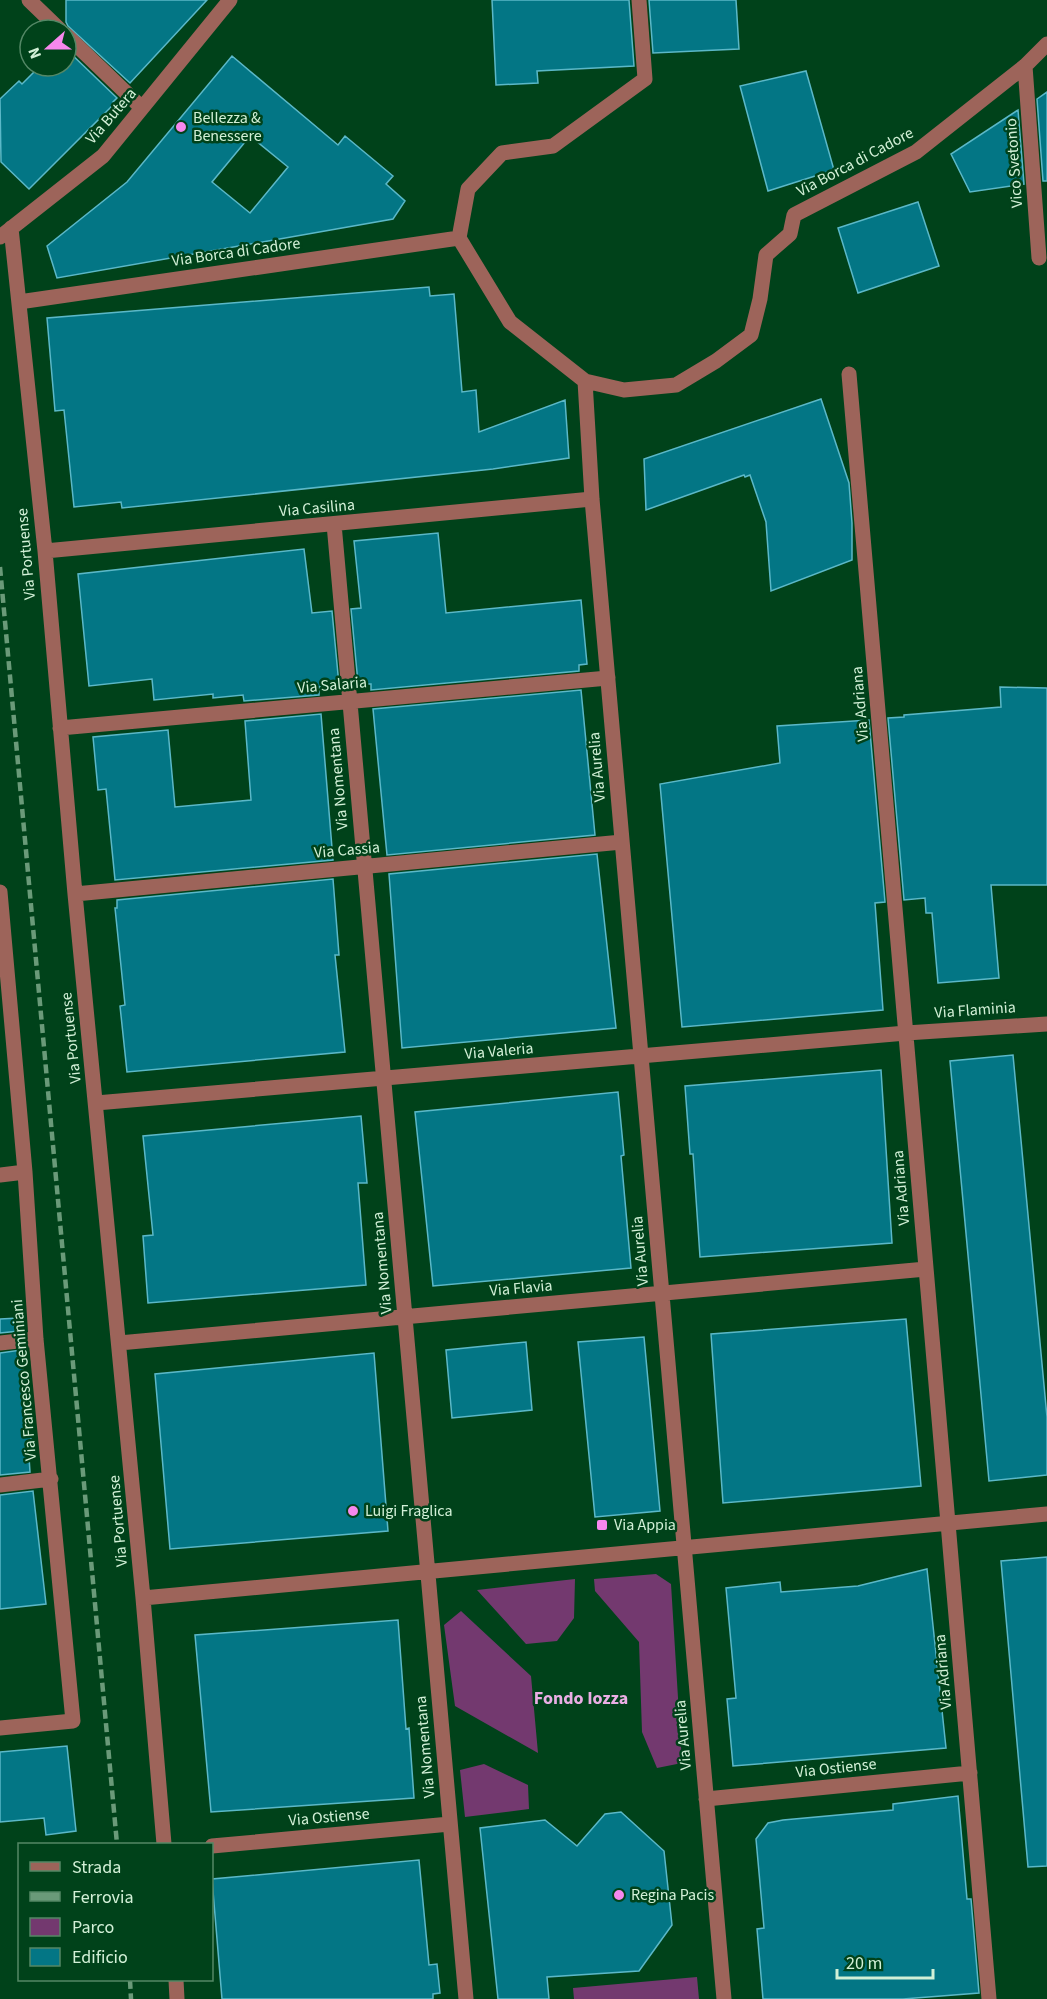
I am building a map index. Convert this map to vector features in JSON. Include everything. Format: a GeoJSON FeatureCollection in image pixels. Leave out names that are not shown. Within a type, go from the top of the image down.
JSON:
{"type":"FeatureCollection","features":[{"type":"Feature","properties":{"kind":"street"},"geometry":{"type":"LineString","coordinates":[[29,0],[48,18]]}},
{"type":"Feature","properties":{"kind":"street","name":"Via Butera"},"geometry":{"type":"LineString","coordinates":[[6,232],[102,156],[230,0]]}},
{"type":"Feature","properties":{"kind":"street"},"geometry":{"type":"LineString","coordinates":[[459,238],[468,189],[502,153],[553,146],[645,79],[639,0]]}},
{"type":"Feature","properties":{"kind":"street","name":"Via Borca di Cadore"},"geometry":{"type":"LineString","coordinates":[[19,302],[459,238],[510,322],[585,381],[624,390],[676,385],[716,361],[751,335],[760,299],[766,255],[790,234],[794,215],[916,152],[1025,66],[1047,44]]}},
{"type":"Feature","properties":{"kind":"street"},"geometry":{"type":"LineString","coordinates":[[78,47],[142,108]]}},
{"type":"Feature","properties":{"kind":"street","name":"Vico Svetonio"},"geometry":{"type":"LineString","coordinates":[[1025,66],[1039,258]]}},
{"type":"Feature","properties":{"kind":"street","name":"Via Portuense"},"geometry":{"type":"LineString","coordinates":[[6,232],[19,302],[45,551],[164,1843]]}},
{"type":"Feature","properties":{"kind":"street","name":"Via Adriana"},"geometry":{"type":"LineString","coordinates":[[849,374],[989,1999]]}},
{"type":"Feature","properties":{"kind":"street","name":"Via Aurelia"},"geometry":{"type":"LineString","coordinates":[[585,381],[592,500],[724,1999]]}},
{"type":"Feature","properties":{"kind":"street","name":"Via Casilina"},"geometry":{"type":"LineString","coordinates":[[45,551],[592,500]]}},
{"type":"Feature","properties":{"kind":"street","name":"Via Nomentana"},"geometry":{"type":"LineString","coordinates":[[334,524],[466,1999]]}},
{"type":"Feature","properties":{"kind":"street","name":"Via Salaria"},"geometry":{"type":"LineString","coordinates":[[60,728],[608,678]]}},
{"type":"Feature","properties":{"kind":"street","name":"Via Cassia"},"geometry":{"type":"LineString","coordinates":[[75,894],[622,842]]}},
{"type":"Feature","properties":{"kind":"street","name":"Via Francesco Geminiani"},"geometry":{"type":"LineString","coordinates":[[0,892],[25,1172],[36,1339],[73,1721],[0,1728]]}},
{"type":"Feature","properties":{"kind":"street","name":"Via Flaminia"},"geometry":{"type":"LineString","coordinates":[[906,1033],[1047,1024]]}},
{"type":"Feature","properties":{"kind":"street","name":"Via Valeria"},"geometry":{"type":"LineString","coordinates":[[96,1103],[906,1033]]}},
{"type":"Feature","properties":{"kind":"street"},"geometry":{"type":"LineString","coordinates":[[0,1175],[25,1172]]}},
{"type":"Feature","properties":{"kind":"street","name":"Via Flavia"},"geometry":{"type":"LineString","coordinates":[[119,1343],[926,1269]]}},
{"type":"Feature","properties":{"kind":"street"},"geometry":{"type":"LineString","coordinates":[[0,1343],[36,1339]]}},
{"type":"Feature","properties":{"kind":"street"},"geometry":{"type":"LineString","coordinates":[[0,1485],[51,1479]]}},
{"type":"Feature","properties":{"kind":"street"},"geometry":{"type":"LineString","coordinates":[[143,1598],[1047,1514]]}},
{"type":"Feature","properties":{"kind":"street","name":"Via Ostiense"},"geometry":{"type":"LineString","coordinates":[[706,1799],[970,1773]]}},
{"type":"Feature","properties":{"kind":"street","name":"Via Ostiense"},"geometry":{"type":"LineString","coordinates":[[213,1846],[450,1824]]}},
{"type":"Feature","properties":{"kind":"street"},"geometry":{"type":"LineString","coordinates":[[176,1981],[177,1999]]}},
{"type":"Feature","properties":{"kind":"green space"},"geometry":{"type":"Polygon","coordinates":[[[656,1574],[671,1584],[682,1763],[657,1768],[642,1732],[639,1642],[595,1591],[594,1579],[656,1574]]]}},
{"type":"Feature","properties":{"kind":"green space"},"geometry":{"type":"Polygon","coordinates":[[[575,1579],[574,1618],[557,1641],[526,1644],[477,1590],[575,1579]]]}},
{"type":"Feature","properties":{"kind":"green space"},"geometry":{"type":"Polygon","coordinates":[[[461,1611],[531,1676],[538,1753],[455,1706],[444,1625],[461,1611]]]}},
{"type":"Feature","properties":{"kind":"green space"},"geometry":{"type":"Polygon","coordinates":[[[484,1764],[528,1785],[529,1809],[465,1817],[460,1770],[484,1764]]]}},
{"type":"Feature","properties":{"kind":"green space"},"geometry":{"type":"Polygon","coordinates":[[[697,1977],[699,1999],[574,1999],[573,1988],[697,1977]]]}},
{"type":"Feature","properties":{"kind":"building"},"geometry":{"type":"Polygon","coordinates":[[[66,0],[207,0],[130,83],[78,35],[78,18],[66,18],[66,0]]]}},
{"type":"Feature","properties":{"kind":"building"},"geometry":{"type":"Polygon","coordinates":[[[492,0],[629,0],[634,66],[537,71],[538,83],[496,85],[492,0]]]}},
{"type":"Feature","properties":{"kind":"building"},"geometry":{"type":"Polygon","coordinates":[[[649,0],[736,0],[739,49],[653,53],[649,0]]]}},
{"type":"Feature","properties":{"kind":"building"},"geometry":{"type":"Polygon","coordinates":[[[232,56],[338,145],[345,136],[393,176],[386,184],[405,201],[393,219],[57,278],[47,246],[127,182],[232,56]],[[250,136],[212,182],[250,213],[288,167],[250,136]]]}},
{"type":"Feature","properties":{"kind":"building"},"geometry":{"type":"Polygon","coordinates":[[[78,61],[117,98],[114,104],[29,189],[1,162],[0,99],[19,81],[22,84],[28,78],[78,78],[78,61]]]}},
{"type":"Feature","properties":{"kind":"building"},"geometry":{"type":"Polygon","coordinates":[[[806,71],[834,170],[768,191],[740,86],[806,71]]]}},
{"type":"Feature","properties":{"kind":"building"},"geometry":{"type":"Polygon","coordinates":[[[1047,92],[1047,181],[1043,181],[1037,99],[1047,92]]]}},
{"type":"Feature","properties":{"kind":"building"},"geometry":{"type":"Polygon","coordinates":[[[1018,110],[1024,184],[970,192],[951,154],[1018,110]]]}},
{"type":"Feature","properties":{"kind":"building"},"geometry":{"type":"Polygon","coordinates":[[[918,202],[939,266],[858,293],[838,228],[918,202]]]}},
{"type":"Feature","properties":{"kind":"building"},"geometry":{"type":"Polygon","coordinates":[[[429,287],[430,296],[454,294],[462,392],[476,390],[479,432],[565,400],[569,458],[493,469],[122,508],[121,502],[74,507],[64,410],[55,411],[47,318],[429,287]]]}},
{"type":"Feature","properties":{"kind":"building"},"geometry":{"type":"Polygon","coordinates":[[[821,399],[849,483],[852,560],[771,591],[766,522],[750,475],[745,477],[744,475],[646,510],[644,459],[821,399]]]}},
{"type":"Feature","properties":{"kind":"building"},"geometry":{"type":"Polygon","coordinates":[[[438,533],[446,613],[581,600],[587,664],[579,665],[579,671],[371,690],[371,684],[358,683],[351,609],[361,608],[354,541],[438,533]]]}},
{"type":"Feature","properties":{"kind":"building"},"geometry":{"type":"Polygon","coordinates":[[[304,549],[312,613],[332,611],[339,685],[319,687],[319,695],[244,701],[243,695],[213,698],[213,694],[154,700],[152,679],[89,686],[78,574],[304,549]]]}},
{"type":"Feature","properties":{"kind":"building"},"geometry":{"type":"Polygon","coordinates":[[[1000,687],[1047,688],[1047,885],[991,885],[999,978],[938,983],[932,913],[926,913],[925,898],[904,900],[888,718],[1001,707],[1000,687]]]}},
{"type":"Feature","properties":{"kind":"building"},"geometry":{"type":"Polygon","coordinates":[[[581,690],[595,835],[387,855],[373,709],[581,690]]]}},
{"type":"Feature","properties":{"kind":"building"},"geometry":{"type":"Polygon","coordinates":[[[321,714],[333,860],[115,880],[106,789],[98,790],[93,737],[168,730],[175,807],[251,800],[245,721],[321,714]]]}},
{"type":"Feature","properties":{"kind":"building"},"geometry":{"type":"Polygon","coordinates":[[[869,720],[885,902],[875,903],[883,1010],[682,1027],[660,784],[780,763],[777,726],[869,720]]]}},
{"type":"Feature","properties":{"kind":"building"},"geometry":{"type":"Polygon","coordinates":[[[597,854],[616,1028],[402,1048],[389,874],[597,854]]]}},
{"type":"Feature","properties":{"kind":"building"},"geometry":{"type":"Polygon","coordinates":[[[333,879],[339,955],[335,955],[345,1052],[127,1072],[120,1006],[125,1005],[115,908],[117,908],[117,900],[333,879]]]}},
{"type":"Feature","properties":{"kind":"building"},"geometry":{"type":"Polygon","coordinates":[[[1013,1055],[1047,1417],[1047,1475],[989,1481],[950,1061],[1013,1055]]]}},
{"type":"Feature","properties":{"kind":"building"},"geometry":{"type":"Polygon","coordinates":[[[881,1070],[892,1243],[700,1257],[693,1154],[690,1154],[685,1086],[881,1070]]]}},
{"type":"Feature","properties":{"kind":"building"},"geometry":{"type":"Polygon","coordinates":[[[618,1092],[631,1268],[433,1286],[415,1112],[618,1092]]]}},
{"type":"Feature","properties":{"kind":"building"},"geometry":{"type":"Polygon","coordinates":[[[361,1116],[367,1183],[358,1183],[366,1285],[148,1303],[143,1236],[153,1235],[143,1136],[361,1116]]]}},
{"type":"Feature","properties":{"kind":"building"},"geometry":{"type":"Polygon","coordinates":[[[18,1318],[19,1331],[0,1333],[0,1319],[18,1318]]]}},
{"type":"Feature","properties":{"kind":"building"},"geometry":{"type":"Polygon","coordinates":[[[906,1319],[921,1486],[723,1503],[711,1334],[906,1319]]]}},
{"type":"Feature","properties":{"kind":"building"},"geometry":{"type":"Polygon","coordinates":[[[644,1337],[660,1511],[595,1517],[578,1342],[644,1337]]]}},
{"type":"Feature","properties":{"kind":"building"},"geometry":{"type":"Polygon","coordinates":[[[526,1342],[532,1410],[452,1418],[446,1350],[526,1342]]]}},
{"type":"Feature","properties":{"kind":"building"},"geometry":{"type":"Polygon","coordinates":[[[21,1350],[33,1457],[29,1457],[30,1472],[0,1475],[0,1353],[21,1350]]]}},
{"type":"Feature","properties":{"kind":"building"},"geometry":{"type":"Polygon","coordinates":[[[374,1353],[388,1531],[170,1549],[155,1374],[374,1353]]]}},
{"type":"Feature","properties":{"kind":"building"},"geometry":{"type":"Polygon","coordinates":[[[33,1491],[46,1604],[0,1609],[0,1495],[33,1491]]]}},
{"type":"Feature","properties":{"kind":"building"},"geometry":{"type":"Polygon","coordinates":[[[1047,1557],[1047,1866],[1028,1867],[1001,1561],[1047,1557]]]}},
{"type":"Feature","properties":{"kind":"building"},"geometry":{"type":"Polygon","coordinates":[[[927,1569],[946,1748],[733,1766],[727,1699],[736,1698],[726,1588],[780,1582],[781,1592],[858,1586],[927,1569]]]}},
{"type":"Feature","properties":{"kind":"building"},"geometry":{"type":"Polygon","coordinates":[[[398,1620],[414,1798],[211,1812],[195,1635],[398,1620]]]}},
{"type":"Feature","properties":{"kind":"building"},"geometry":{"type":"Polygon","coordinates":[[[67,1746],[76,1831],[46,1835],[44,1818],[0,1822],[0,1752],[67,1746]]]}},
{"type":"Feature","properties":{"kind":"building"},"geometry":{"type":"Polygon","coordinates":[[[958,1796],[967,1899],[971,1899],[979,1993],[903,1999],[763,1999],[757,1929],[764,1928],[756,1839],[768,1823],[893,1810],[893,1804],[958,1796]]]}},
{"type":"Feature","properties":{"kind":"building"},"geometry":{"type":"Polygon","coordinates":[[[621,1812],[664,1851],[672,1925],[639,1971],[547,1977],[549,1999],[498,1999],[480,1828],[545,1820],[577,1846],[605,1814],[621,1812]]]}},
{"type":"Feature","properties":{"kind":"building"},"geometry":{"type":"Polygon","coordinates":[[[419,1860],[429,1965],[437,1964],[440,1993],[433,1994],[433,1999],[222,1999],[213,1879],[419,1860]]]}},
{"type":"Feature","properties":{"kind":"railway"},"geometry":{"type":"LineString","coordinates":[[0,567],[117,1843]]}},
{"type":"Feature","properties":{"kind":"railway"},"geometry":{"type":"LineString","coordinates":[[130,1981],[131,1999]]}},
{"type":"Feature","properties":{"kind":"place","name":"Bellezza & Benessere"},"geometry":{"type":"Point","coordinates":[181,127]}},
{"type":"Feature","properties":{"kind":"place","name":"Luigi Fraglica"},"geometry":{"type":"Point","coordinates":[353,1511]}},
{"type":"Feature","properties":{"kind":"place","name":"Via Appia"},"geometry":{"type":"Point","coordinates":[602,1525]}},
{"type":"Feature","properties":{"kind":"place","name":"Regina Pacis"},"geometry":{"type":"Point","coordinates":[619,1895]}},
{"type":"Feature","properties":{"kind":"district","name":"Fondo Iozza"},"geometry":{"type":"Point","coordinates":[581,1698]}}]}
